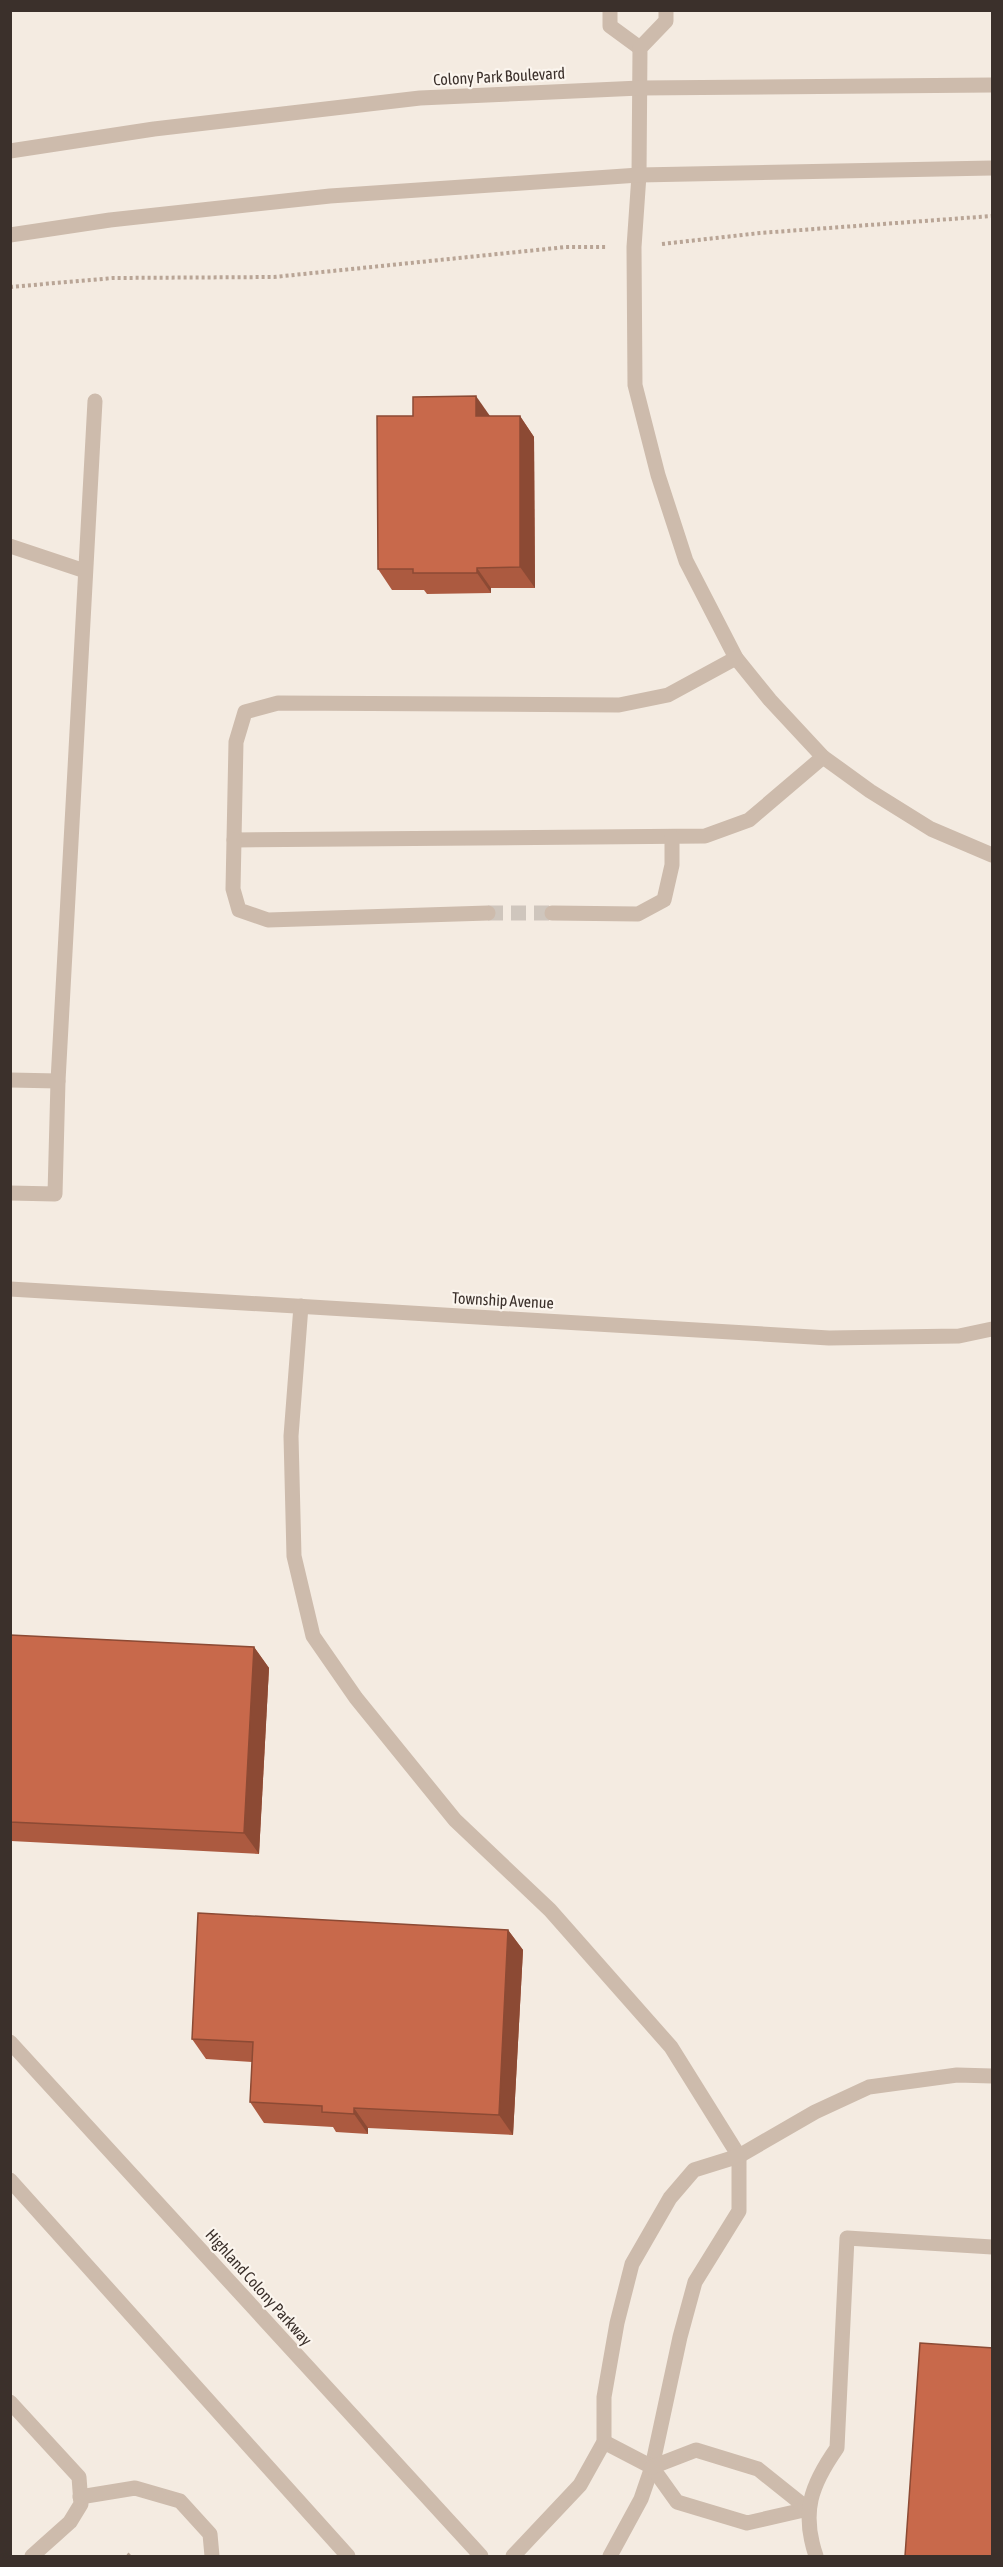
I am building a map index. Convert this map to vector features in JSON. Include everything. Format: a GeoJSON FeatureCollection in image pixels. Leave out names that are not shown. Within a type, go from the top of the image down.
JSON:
{"type":"FeatureCollection","features":[{"type":"Feature","properties":{"kind":"street"},"geometry":{"type":"LineString","coordinates":[[610,10],[610,26],[640,48]]}},
{"type":"Feature","properties":{"kind":"street"},"geometry":{"type":"LineString","coordinates":[[666,10],[666,21],[640,48],[639,175],[634,247],[635,385],[658,474],[686,561],[736,658],[770,700],[823,758],[870,792],[931,829],[993,855]]}},
{"type":"Feature","properties":{"kind":"street","name":"Colony Park Boulevard"},"geometry":{"type":"LineString","coordinates":[[10,151],[154,129],[420,98],[640,88],[993,85]]}},
{"type":"Feature","properties":{"kind":"street"},"geometry":{"type":"LineString","coordinates":[[10,235],[110,220],[330,196],[639,175],[993,168]]}},
{"type":"Feature","properties":{"kind":"street"},"geometry":{"type":"LineString","coordinates":[[10,1193],[56,1194],[58,1081],[95,400]]}},
{"type":"Feature","properties":{"kind":"street"},"geometry":{"type":"LineString","coordinates":[[10,546],[85,572]]}},
{"type":"Feature","properties":{"kind":"street"},"geometry":{"type":"LineString","coordinates":[[488,913],[268,920],[239,910],[233,889],[236,742],[245,712],[278,703],[619,705],[668,694],[736,658]]}},
{"type":"Feature","properties":{"kind":"street"},"geometry":{"type":"LineString","coordinates":[[234,840],[705,836],[748,820],[823,758]]}},
{"type":"Feature","properties":{"kind":"street"},"geometry":{"type":"LineString","coordinates":[[552,913],[638,914],[664,900],[672,865],[672,837]]}},
{"type":"Feature","properties":{"kind":"street"},"geometry":{"type":"LineString","coordinates":[[10,1080],[58,1081]]}},
{"type":"Feature","properties":{"kind":"street","name":"Township Avenue"},"geometry":{"type":"LineString","coordinates":[[10,1288],[829,1338],[959,1336],[993,1329]]}},
{"type":"Feature","properties":{"kind":"street"},"geometry":{"type":"LineString","coordinates":[[301,1306],[291,1436],[294,1556],[313,1636],[356,1698],[455,1820],[550,1910],[671,2047],[739,2156],[739,2211],[695,2282],[680,2337],[652,2467],[641,2499],[610,2556]]}},
{"type":"Feature","properties":{"kind":"street","name":"Highland Colony Parkway"},"geometry":{"type":"LineString","coordinates":[[10,2042],[481,2556]]}},
{"type":"Feature","properties":{"kind":"street"},"geometry":{"type":"LineString","coordinates":[[513,2556],[580,2485],[604,2442],[604,2397],[617,2323],[632,2264],[670,2198],[694,2170],[739,2156],[815,2112],[869,2088],[957,2075],[993,2076]]}},
{"type":"Feature","properties":{"kind":"street"},"geometry":{"type":"LineString","coordinates":[[10,2180],[348,2556]]}},
{"type":"Feature","properties":{"kind":"street"},"geometry":{"type":"LineString","coordinates":[[816,2556],[808,2509],[818,2475],[837,2448],[847,2238],[993,2247]]}},
{"type":"Feature","properties":{"kind":"street"},"geometry":{"type":"LineString","coordinates":[[10,2402],[79,2477],[81,2504],[70,2522],[32,2556]]}},
{"type":"Feature","properties":{"kind":"street"},"geometry":{"type":"LineString","coordinates":[[604,2442],[652,2467],[677,2502],[747,2523],[808,2509]]}},
{"type":"Feature","properties":{"kind":"street"},"geometry":{"type":"LineString","coordinates":[[652,2467],[696,2450],[758,2469],[808,2509]]}},
{"type":"Feature","properties":{"kind":"street"},"geometry":{"type":"LineString","coordinates":[[81,2498],[135,2488],[180,2501],[210,2534],[212,2556]]}},
{"type":"Feature","properties":{"kind":"path"},"geometry":{"type":"LineString","coordinates":[[10,287],[113,278],[274,277],[566,247],[634,247],[760,233],[993,216]]}},
{"type":"Feature","properties":{"kind":"building"},"geometry":{"type":"Polygon","coordinates":[[[476,396],[476,416],[520,416],[520,567],[477,568],[477,573],[413,573],[413,569],[378,569],[377,416],[413,416],[413,397],[476,396]]]}},
{"type":"Feature","properties":{"kind":"building"},"geometry":{"type":"Polygon","coordinates":[[[10,1635],[254,1647],[244,1833],[10,1822],[10,1635]]]}},
{"type":"Feature","properties":{"kind":"building"},"geometry":{"type":"Polygon","coordinates":[[[198,1913],[508,1930],[499,2115],[354,2108],[354,2114],[322,2112],[322,2106],[250,2102],[253,2042],[192,2039],[198,1913]]]}},
{"type":"Feature","properties":{"kind":"building"},"geometry":{"type":"Polygon","coordinates":[[[920,2343],[993,2348],[993,2556],[905,2556],[920,2343]]]}},
{"type":"Feature","properties":{"kind":"tunnel"},"geometry":{"type":"LineString","coordinates":[[488,913],[552,913]]}}]}
